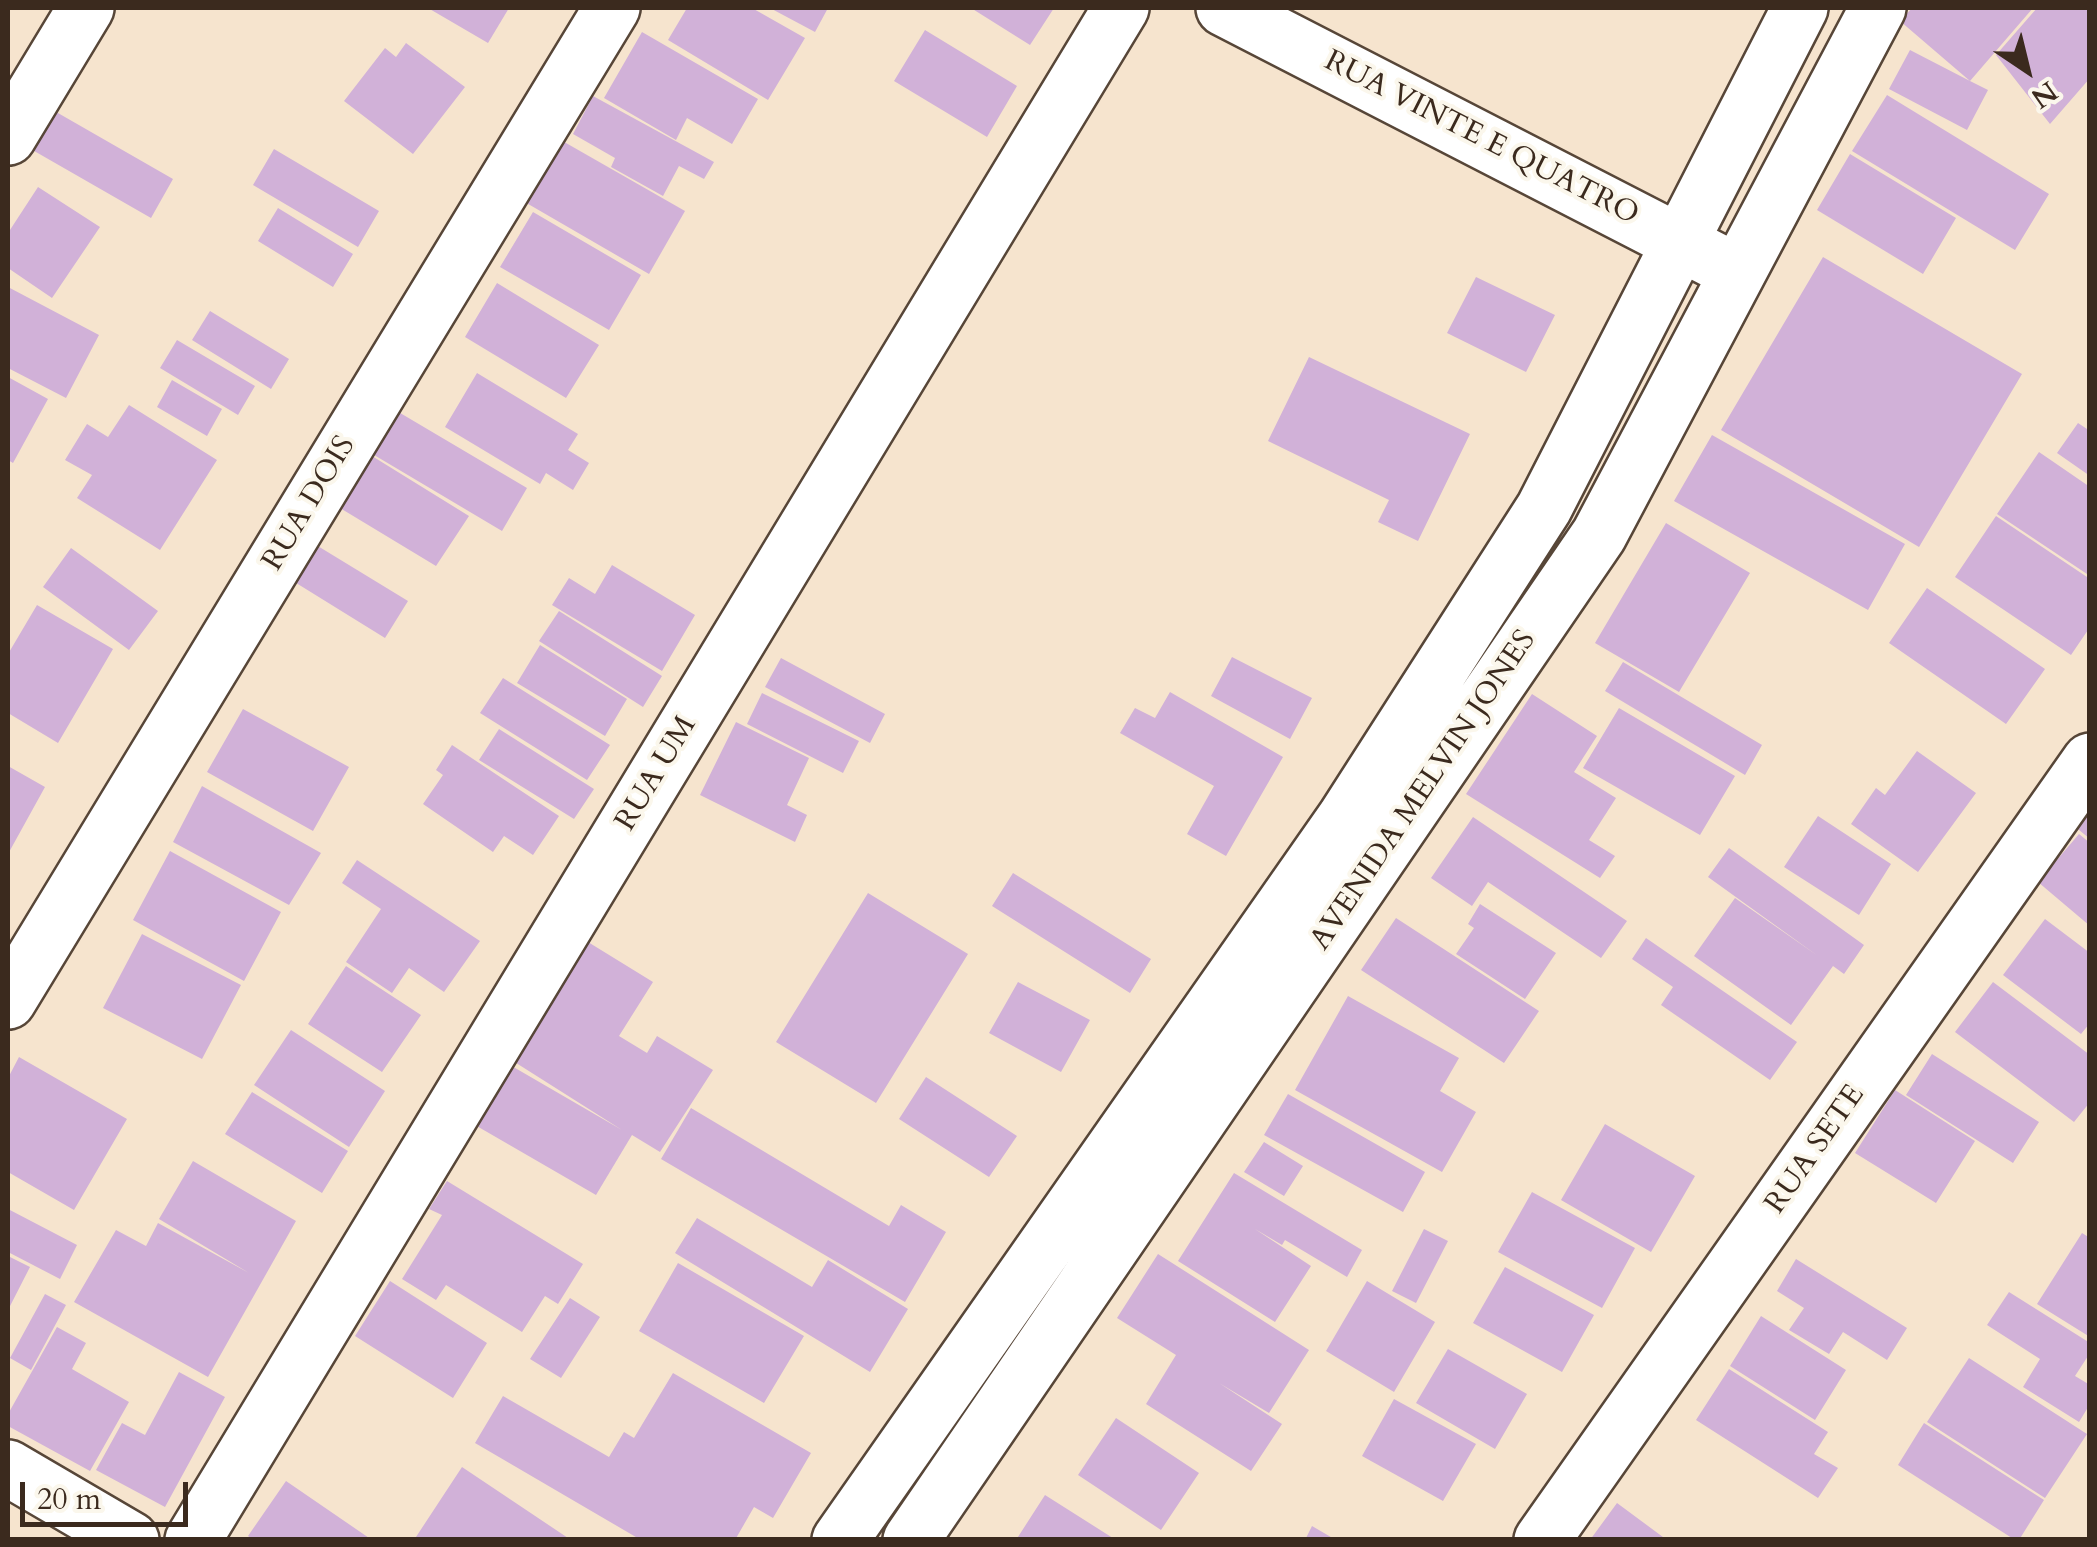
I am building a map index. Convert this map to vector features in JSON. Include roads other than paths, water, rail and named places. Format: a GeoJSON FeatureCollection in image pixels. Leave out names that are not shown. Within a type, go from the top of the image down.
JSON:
{"type":"FeatureCollection","features":[{"type":"Feature","properties":{"kind":"street"},"geometry":{"type":"LineString","coordinates":[[8,137],[86,8]]}},
{"type":"Feature","properties":{"kind":"street","name":"RUA DOIS"},"geometry":{"type":"LineString","coordinates":[[8,1002],[612,8]]}},
{"type":"Feature","properties":{"kind":"street","name":"RUA UM"},"geometry":{"type":"LineString","coordinates":[[193,1540],[1122,8]]}},
{"type":"Feature","properties":{"kind":"street","name":"RUA VINTE E QUATRO"},"geometry":{"type":"LineString","coordinates":[[1224,8],[1738,272]]}},
{"type":"Feature","properties":{"kind":"street","name":"AVENIDA MELVIN JONES"},"geometry":{"type":"LineString","coordinates":[[840,1540],[1345,818],[1544,508],[1800,8]]}},
{"type":"Feature","properties":{"kind":"street","name":"AVENIDA MELVIN JONES"},"geometry":{"type":"LineString","coordinates":[[911,1540],[1600,535],[1878,8]]}},
{"type":"Feature","properties":{"kind":"street","name":"RUA SETE"},"geometry":{"type":"LineString","coordinates":[[1542,1540],[2090,761]]}},
{"type":"Feature","properties":{"kind":"street"},"geometry":{"type":"LineString","coordinates":[[8,1468],[131,1540]]}}]}
